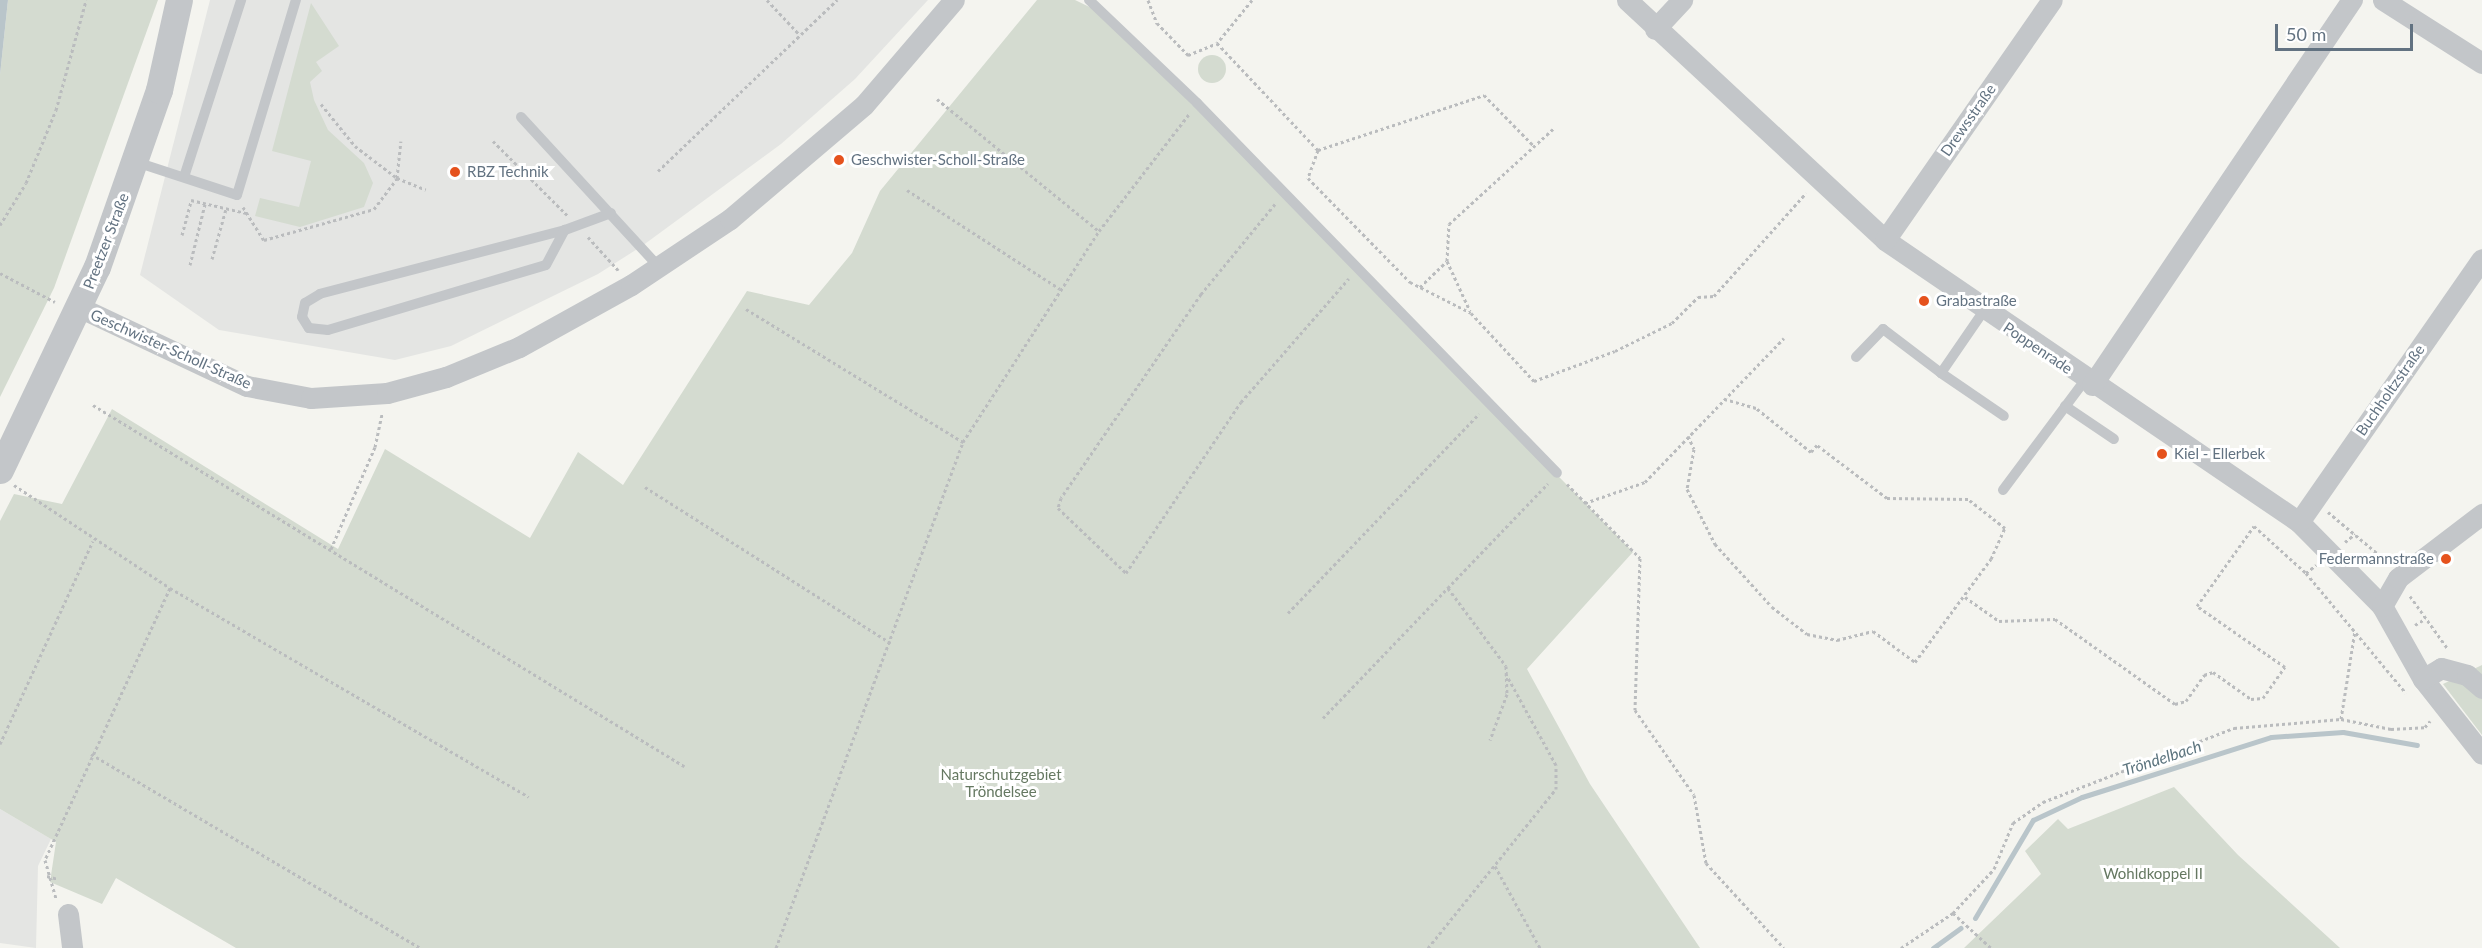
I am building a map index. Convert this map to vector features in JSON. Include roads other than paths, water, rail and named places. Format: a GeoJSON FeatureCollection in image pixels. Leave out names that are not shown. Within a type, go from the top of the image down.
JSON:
{"type":"FeatureCollection","features":[{"type":"Feature","properties":{"kind":"street","name":"Preetzer Straße"},"geometry":{"type":"LineString","coordinates":[[4,476],[79,311],[136,162],[179,0]]}},
{"type":"Feature","properties":{"kind":"street","name":"Geschwister-Scholl-Straße"},"geometry":{"type":"LineString","coordinates":[[79,311],[247,386],[311,398],[387,393],[446,377],[519,347],[631,285],[792,171],[864,105],[954,0]]}},
{"type":"Feature","properties":{"kind":"street","name":"Poppenrade"},"geometry":{"type":"LineString","coordinates":[[1627,0],[1654,29],[1885,240],[1983,312],[2299,522],[2382,606],[2423,679],[2482,754]]}},
{"type":"Feature","properties":{"kind":"street"},"geometry":{"type":"LineString","coordinates":[[1654,29],[1682,0]]}},
{"type":"Feature","properties":{"kind":"street","name":"Drewsstraße"},"geometry":{"type":"LineString","coordinates":[[1885,240],[2052,0]]}},
{"type":"Feature","properties":{"kind":"street"},"geometry":{"type":"LineString","coordinates":[[2089,382],[2352,0]]}},
{"type":"Feature","properties":{"kind":"street"},"geometry":{"type":"LineString","coordinates":[[2383,0],[2482,63]]}},
{"type":"Feature","properties":{"kind":"street","name":"Buchholtzstraße"},"geometry":{"type":"LineString","coordinates":[[2299,522],[2482,259]]}},
{"type":"Feature","properties":{"kind":"street"},"geometry":{"type":"LineString","coordinates":[[2382,606],[2398,578],[2482,514]]}},
{"type":"Feature","properties":{"kind":"street"},"geometry":{"type":"LineString","coordinates":[[2423,679],[2440,668],[2467,675],[2482,688]]}},
{"type":"Feature","properties":{"kind":"street"},"geometry":{"type":"LineString","coordinates":[[68,914],[72,948]]}},
{"type":"Feature","properties":{"kind":"lane"},"geometry":{"type":"LineString","coordinates":[[184,177],[241,0]]}},
{"type":"Feature","properties":{"kind":"lane"},"geometry":{"type":"LineString","coordinates":[[136,162],[237,195],[296,0]]}},
{"type":"Feature","properties":{"kind":"lane"},"geometry":{"type":"LineString","coordinates":[[1089,0],[1197,104],[1557,473]]}},
{"type":"Feature","properties":{"kind":"lane"},"geometry":{"type":"LineString","coordinates":[[521,117],[658,266]]}},
{"type":"Feature","properties":{"kind":"lane"},"geometry":{"type":"LineString","coordinates":[[565,230],[546,265],[328,330],[309,328],[302,317],[305,303],[320,294],[565,230],[611,213]]}},
{"type":"Feature","properties":{"kind":"lane"},"geometry":{"type":"LineString","coordinates":[[1941,373],[1983,312]]}},
{"type":"Feature","properties":{"kind":"lane"},"geometry":{"type":"LineString","coordinates":[[1856,357],[1883,330],[2004,416]]}},
{"type":"Feature","properties":{"kind":"lane"},"geometry":{"type":"LineString","coordinates":[[2002,490],[2065,406],[2089,382]]}},
{"type":"Feature","properties":{"kind":"lane"},"geometry":{"type":"LineString","coordinates":[[2065,406],[2114,440]]}},
{"type":"Feature","properties":{"kind":"waterway","name":"Tröndelbach"},"geometry":{"type":"LineString","coordinates":[[1975,918],[2033,820],[2082,797],[2271,737],[2343,732],[2417,745]]}},
{"type":"Feature","properties":{"kind":"waterway","name":"Tröndelbach"},"geometry":{"type":"LineString","coordinates":[[1933,948],[1961,928]]}},
{"type":"Feature","properties":{"kind":"place","name":"Geschwister-Scholl-Straße"},"geometry":{"type":"Point","coordinates":[839,160]}},
{"type":"Feature","properties":{"kind":"place","name":"RBZ Technik"},"geometry":{"type":"Point","coordinates":[455,172]}},
{"type":"Feature","properties":{"kind":"place","name":"Grabastraße"},"geometry":{"type":"Point","coordinates":[1924,301]}},
{"type":"Feature","properties":{"kind":"place","name":"Kiel - Ellerbek"},"geometry":{"type":"Point","coordinates":[2162,454]}},
{"type":"Feature","properties":{"kind":"place","name":"Federmannstraße"},"geometry":{"type":"Point","coordinates":[2446,559]}},
{"type":"Feature","properties":{"kind":"park label","name":"Naturschutzgebiet Tröndelsee"},"geometry":{"type":"Point","coordinates":[1001,782]}},
{"type":"Feature","properties":{"kind":"park label","name":"Wohldkoppel II"},"geometry":{"type":"Point","coordinates":[2153,874]}}]}
